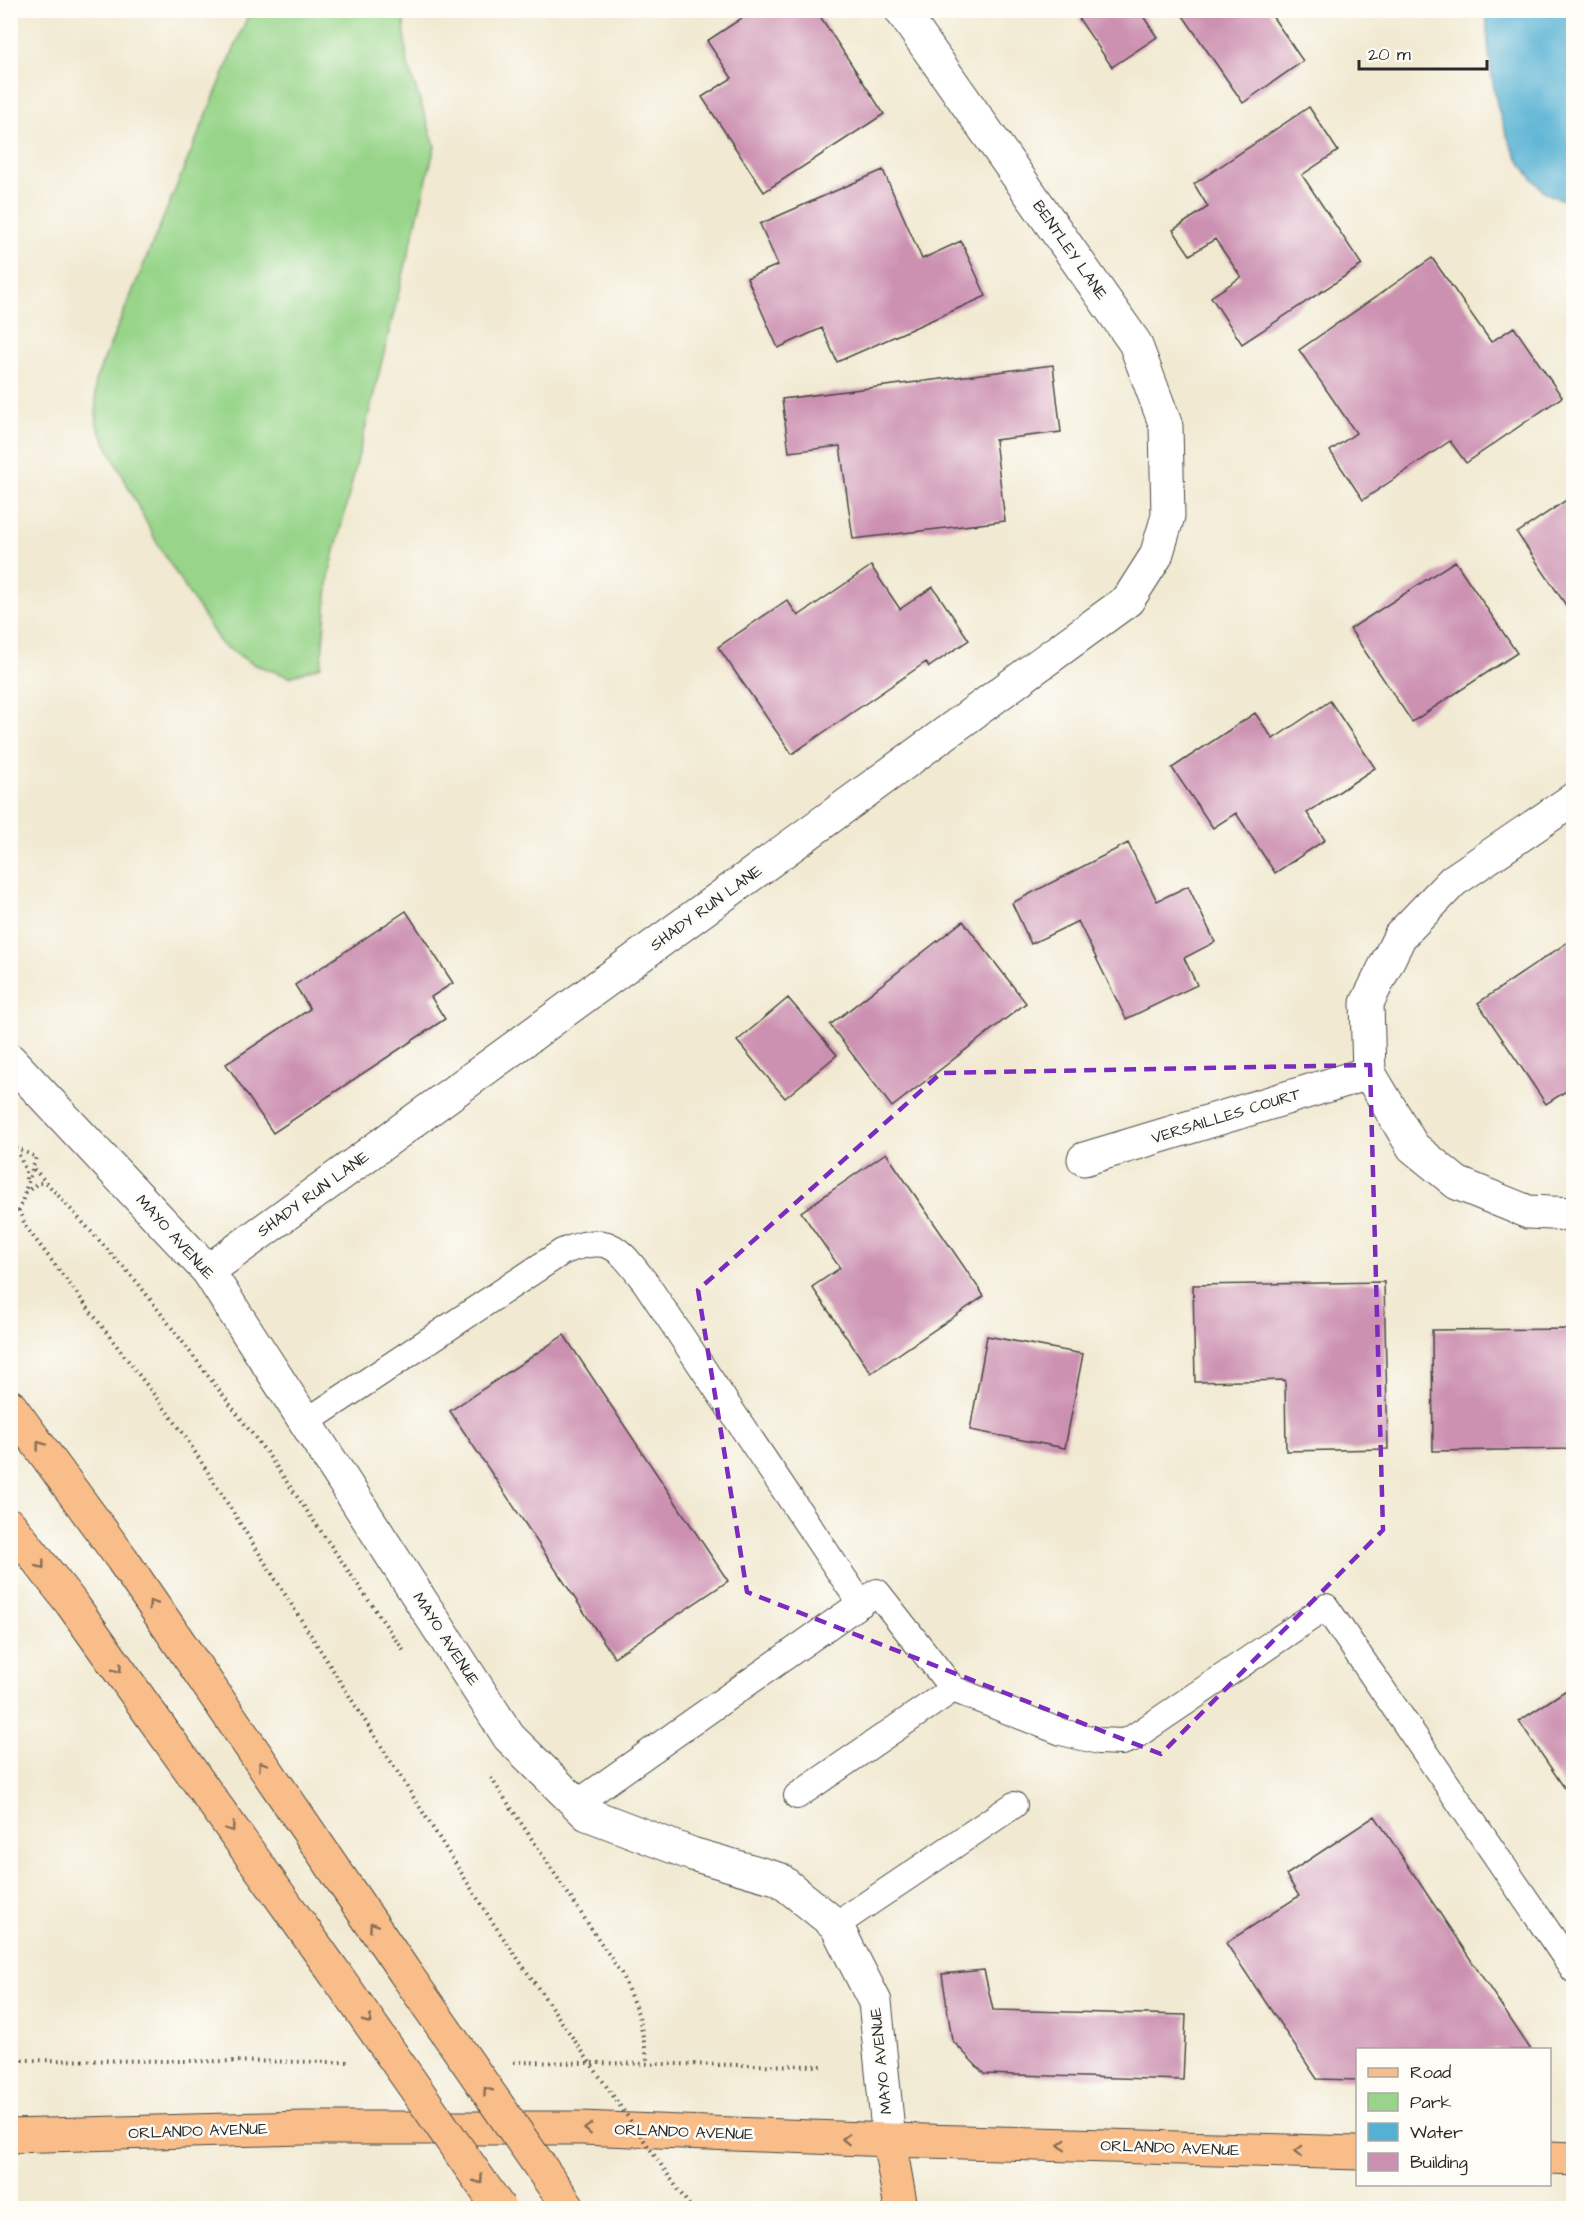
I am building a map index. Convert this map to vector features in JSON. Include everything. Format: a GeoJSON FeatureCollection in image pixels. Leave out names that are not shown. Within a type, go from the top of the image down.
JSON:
{"type":"FeatureCollection","features":[{"type":"Feature","properties":{"kind":"main road"},"geometry":{"type":"LineString","coordinates":[[10,1406],[122,1559],[569,2208]]}},
{"type":"Feature","properties":{"kind":"main road"},"geometry":{"type":"LineString","coordinates":[[10,1525],[72,1604],[499,2208]]}},
{"type":"Feature","properties":{"kind":"main road","name":"ORLANDO AVENUE"},"geometry":{"type":"LineString","coordinates":[[10,2136],[304,2128],[581,2128],[889,2140],[1356,2153]]}},
{"type":"Feature","properties":{"kind":"main road"},"geometry":{"type":"LineString","coordinates":[[889,2140],[901,2208]]}},
{"type":"Feature","properties":{"kind":"main road"},"geometry":{"type":"LineString","coordinates":[[1551,2158],[1574,2159]]}},
{"type":"Feature","properties":{"kind":"street","name":"BENTLEY LANE"},"geometry":{"type":"LineString","coordinates":[[902,10],[1135,343],[1166,426],[1168,516]]}},
{"type":"Feature","properties":{"kind":"street","name":"SHADY RUN LANE"},"geometry":{"type":"LineString","coordinates":[[208,1270],[1128,600],[1156,556],[1168,516]]}},
{"type":"Feature","properties":{"kind":"street"},"geometry":{"type":"LineString","coordinates":[[1574,799],[1453,881],[1400,936],[1367,1003],[1369,1073],[1413,1147],[1457,1183],[1528,1212],[1574,1214]]}},
{"type":"Feature","properties":{"kind":"street","name":"MAYO AVENUE"},"geometry":{"type":"LineString","coordinates":[[10,1060],[208,1270],[509,1737],[587,1814],[692,1854],[779,1879],[836,1925],[875,2002],[889,2140]]}},
{"type":"Feature","properties":{"kind":"street","name":"VERSAILLES COURT"},"geometry":{"type":"LineString","coordinates":[[1084,1160],[1369,1073]]}},
{"type":"Feature","properties":{"kind":"lane"},"geometry":{"type":"LineString","coordinates":[[306,1422],[562,1252],[585,1243],[609,1244],[625,1257],[645,1282],[861,1604]]}},
{"type":"Feature","properties":{"kind":"lane"},"geometry":{"type":"LineString","coordinates":[[576,1804],[877,1592],[953,1689],[1061,1732],[1099,1741],[1122,1742],[1131,1739],[1326,1607],[1574,1970]]}},
{"type":"Feature","properties":{"kind":"lane"},"geometry":{"type":"LineString","coordinates":[[797,1796],[953,1689]]}},
{"type":"Feature","properties":{"kind":"lane"},"geometry":{"type":"LineString","coordinates":[[836,1925],[1014,1805]]}},
{"type":"Feature","properties":{"kind":"path"},"geometry":{"type":"LineString","coordinates":[[10,1145],[34,1154],[37,1161],[19,1210],[26,1227],[181,1430],[493,1923],[691,2208]]}},
{"type":"Feature","properties":{"kind":"path"},"geometry":{"type":"LineString","coordinates":[[19,1155],[26,1171],[23,1195]]}},
{"type":"Feature","properties":{"kind":"path"},"geometry":{"type":"LineString","coordinates":[[34,1168],[144,1291],[269,1456],[409,1659]]}},
{"type":"Feature","properties":{"kind":"path"},"geometry":{"type":"LineString","coordinates":[[23,1195],[31,1187],[47,1182]]}},
{"type":"Feature","properties":{"kind":"path"},"geometry":{"type":"LineString","coordinates":[[489,1775],[621,1973],[639,2016],[648,2063]]}},
{"type":"Feature","properties":{"kind":"highlighted area"},"geometry":{"type":"Polygon","coordinates":[[[1370,1065],[1383,1530],[1161,1754],[747,1592],[698,1290],[941,1073],[1370,1065]]]}},
{"type":"Feature","properties":{"kind":"green space"},"geometry":{"type":"Polygon","coordinates":[[[250,11],[403,11],[407,62],[435,146],[329,575],[321,666],[290,677],[253,664],[221,644],[158,545],[97,426],[95,381],[250,11]]]}},
{"type":"Feature","properties":{"kind":"water"},"geometry":{"type":"Polygon","coordinates":[[[1486,11],[1573,11],[1573,204],[1544,191],[1515,153],[1505,131],[1489,59],[1486,11]]]}},
{"type":"Feature","properties":{"kind":"building"},"geometry":{"type":"Polygon","coordinates":[[[754,10],[816,10],[884,114],[764,192],[702,97],[732,78],[707,41],[754,10]]]}},
{"type":"Feature","properties":{"kind":"building"},"geometry":{"type":"Polygon","coordinates":[[[1091,10],[1139,10],[1157,37],[1112,67],[1079,19],[1091,10]]]}},
{"type":"Feature","properties":{"kind":"building"},"geometry":{"type":"Polygon","coordinates":[[[1179,10],[1268,10],[1303,61],[1243,103],[1179,10]]]}},
{"type":"Feature","properties":{"kind":"building"},"geometry":{"type":"Polygon","coordinates":[[[1309,107],[1338,151],[1302,175],[1362,265],[1242,344],[1211,297],[1241,277],[1215,239],[1190,255],[1173,230],[1208,207],[1194,184],[1309,107]]]}},
{"type":"Feature","properties":{"kind":"building"},"geometry":{"type":"Polygon","coordinates":[[[883,170],[922,259],[961,241],[986,296],[837,362],[822,328],[778,348],[747,278],[778,265],[760,224],[883,170]]]}},
{"type":"Feature","properties":{"kind":"building"},"geometry":{"type":"Polygon","coordinates":[[[1432,258],[1491,342],[1514,327],[1562,397],[1466,463],[1450,441],[1363,500],[1330,451],[1356,433],[1299,350],[1432,258]]]}},
{"type":"Feature","properties":{"kind":"building"},"geometry":{"type":"Polygon","coordinates":[[[1053,365],[1061,432],[995,440],[1005,521],[853,539],[840,446],[789,452],[782,399],[1053,365]]]}},
{"type":"Feature","properties":{"kind":"building"},"geometry":{"type":"Polygon","coordinates":[[[1574,495],[1574,617],[1517,533],[1574,495]]]}},
{"type":"Feature","properties":{"kind":"building"},"geometry":{"type":"Polygon","coordinates":[[[1455,561],[1517,653],[1412,722],[1350,629],[1455,561]]]}},
{"type":"Feature","properties":{"kind":"building"},"geometry":{"type":"Polygon","coordinates":[[[871,566],[900,609],[933,587],[969,640],[929,667],[926,662],[792,754],[718,647],[787,600],[798,616],[871,566]]]}},
{"type":"Feature","properties":{"kind":"building"},"geometry":{"type":"Polygon","coordinates":[[[1330,701],[1375,768],[1307,813],[1325,840],[1275,873],[1236,813],[1213,828],[1172,768],[1255,713],[1273,739],[1330,701]]]}},
{"type":"Feature","properties":{"kind":"building"},"geometry":{"type":"Polygon","coordinates":[[[1128,843],[1157,901],[1188,886],[1215,942],[1184,958],[1197,985],[1126,1019],[1078,921],[1031,944],[1012,903],[1128,843]]]}},
{"type":"Feature","properties":{"kind":"building"},"geometry":{"type":"Polygon","coordinates":[[[406,911],[453,983],[431,997],[445,1019],[273,1133],[226,1064],[310,1009],[295,985],[406,911]]]}},
{"type":"Feature","properties":{"kind":"building"},"geometry":{"type":"Polygon","coordinates":[[[963,921],[1026,1003],[892,1107],[830,1025],[963,921]]]}},
{"type":"Feature","properties":{"kind":"building"},"geometry":{"type":"Polygon","coordinates":[[[1574,938],[1574,1086],[1546,1104],[1478,1003],[1574,938]]]}},
{"type":"Feature","properties":{"kind":"building"},"geometry":{"type":"Polygon","coordinates":[[[788,998],[837,1055],[785,1098],[737,1041],[788,998]]]}},
{"type":"Feature","properties":{"kind":"building"},"geometry":{"type":"Polygon","coordinates":[[[886,1153],[984,1296],[871,1373],[812,1287],[840,1268],[801,1212],[886,1153]]]}},
{"type":"Feature","properties":{"kind":"building"},"geometry":{"type":"Polygon","coordinates":[[[1384,1282],[1388,1449],[1286,1451],[1285,1380],[1195,1382],[1193,1285],[1384,1282]]]}},
{"type":"Feature","properties":{"kind":"building"},"geometry":{"type":"Polygon","coordinates":[[[1574,1329],[1574,1449],[1433,1451],[1432,1330],[1574,1329]]]}},
{"type":"Feature","properties":{"kind":"building"},"geometry":{"type":"Polygon","coordinates":[[[564,1335],[728,1581],[614,1657],[450,1411],[564,1335]]]}},
{"type":"Feature","properties":{"kind":"building"},"geometry":{"type":"Polygon","coordinates":[[[987,1336],[1083,1354],[1065,1448],[970,1430],[987,1336]]]}},
{"type":"Feature","properties":{"kind":"building"},"geometry":{"type":"Polygon","coordinates":[[[1574,1685],[1574,1802],[1519,1721],[1574,1685]]]}},
{"type":"Feature","properties":{"kind":"building"},"geometry":{"type":"Polygon","coordinates":[[[1375,1816],[1530,2048],[1356,2048],[1356,2080],[1317,2079],[1226,1943],[1299,1896],[1286,1875],[1375,1816]]]}},
{"type":"Feature","properties":{"kind":"building"},"geometry":{"type":"Polygon","coordinates":[[[984,1970],[993,2010],[1186,2015],[1183,2080],[984,2074],[952,2040],[942,1974],[984,1970]]]}}]}
